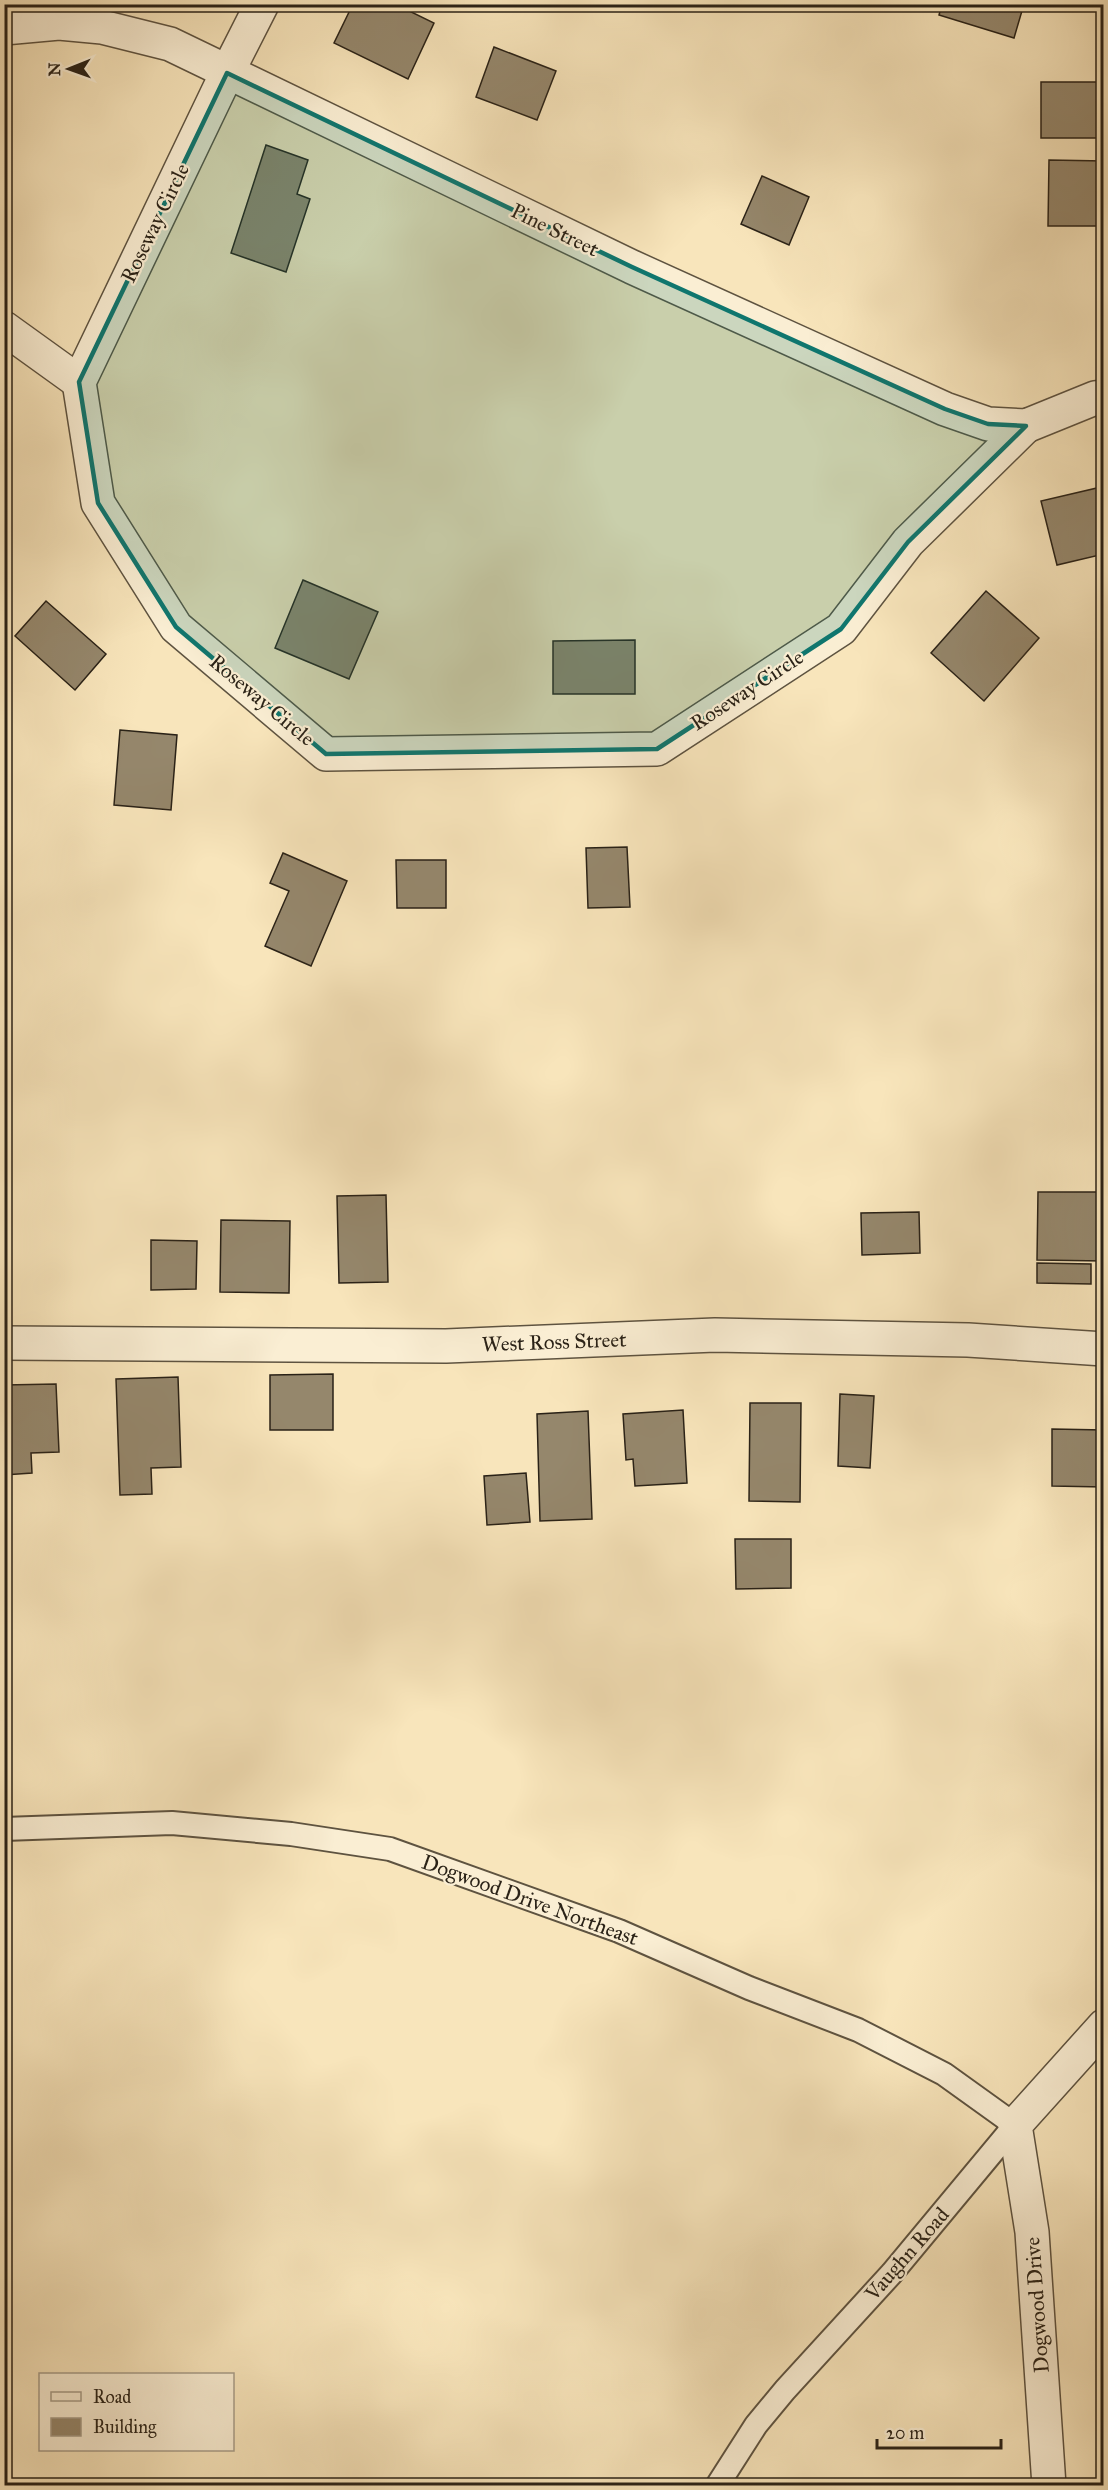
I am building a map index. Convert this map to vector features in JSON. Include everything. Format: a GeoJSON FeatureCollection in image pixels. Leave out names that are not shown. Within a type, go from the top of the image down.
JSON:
{"type":"FeatureCollection","features":[{"type":"Feature","properties":{"kind":"street","name":"Roseway Circle"},"geometry":{"type":"LineString","coordinates":[[262,4],[79,382],[98,503],[176,627],[326,754],[657,749],[841,629],[908,542],[1026,426]]}},
{"type":"Feature","properties":{"kind":"street","name":"Pine Street"},"geometry":{"type":"LineString","coordinates":[[4,28],[59,22],[102,27],[170,44],[632,267],[945,409],[988,424],[1026,426],[1095,398],[1104,398]]}},
{"type":"Feature","properties":{"kind":"street"},"geometry":{"type":"LineString","coordinates":[[4,328],[79,382]]}},
{"type":"Feature","properties":{"kind":"street","name":"West Ross Street"},"geometry":{"type":"LineString","coordinates":[[4,1343],[446,1346],[715,1335],[968,1340],[1104,1348]]}},
{"type":"Feature","properties":{"kind":"street","name":"Vaughn Road"},"geometry":{"type":"LineString","coordinates":[[1015,2125],[1104,2026]]}},
{"type":"Feature","properties":{"kind":"street","name":"Dogwood Drive"},"geometry":{"type":"LineString","coordinates":[[1015,2125],[1032,2232],[1049,2486]]}},
{"type":"Feature","properties":{"kind":"lane","name":"Dogwood Drive Northeast"},"geometry":{"type":"LineString","coordinates":[[4,1829],[172,1823],[291,1834],[390,1849],[619,1931],[749,1988],[858,2030],[944,2074],[1015,2125]]}},
{"type":"Feature","properties":{"kind":"lane","name":"Vaughn Road"},"geometry":{"type":"LineString","coordinates":[[717,2486],[756,2425],[892,2273],[1015,2125]]}},
{"type":"Feature","properties":{"kind":"highlighted area"},"geometry":{"type":"Polygon","coordinates":[[[227,73],[632,267],[945,409],[988,424],[1026,426],[908,542],[841,629],[657,749],[326,754],[176,627],[98,503],[79,382],[227,73]]]}},
{"type":"Feature","properties":{"kind":"building"},"geometry":{"type":"Polygon","coordinates":[[[353,4],[395,4],[434,23],[408,79],[334,43],[353,4]]]}},
{"type":"Feature","properties":{"kind":"building"},"geometry":{"type":"Polygon","coordinates":[[[942,4],[1024,4],[1014,38],[939,15],[942,4]]]}},
{"type":"Feature","properties":{"kind":"building"},"geometry":{"type":"Polygon","coordinates":[[[494,47],[556,71],[537,120],[476,97],[494,47]]]}},
{"type":"Feature","properties":{"kind":"building"},"geometry":{"type":"Polygon","coordinates":[[[1041,82],[1104,82],[1104,138],[1041,138],[1041,82]]]}},
{"type":"Feature","properties":{"kind":"building"},"geometry":{"type":"Polygon","coordinates":[[[266,145],[308,160],[297,194],[310,199],[286,272],[231,253],[266,145]]]}},
{"type":"Feature","properties":{"kind":"building"},"geometry":{"type":"Polygon","coordinates":[[[1049,160],[1104,161],[1104,226],[1048,226],[1049,160]]]}},
{"type":"Feature","properties":{"kind":"building"},"geometry":{"type":"Polygon","coordinates":[[[762,176],[809,197],[789,245],[741,224],[762,176]]]}},
{"type":"Feature","properties":{"kind":"building"},"geometry":{"type":"Polygon","coordinates":[[[1097,488],[1104,514],[1104,554],[1057,565],[1041,501],[1097,488]]]}},
{"type":"Feature","properties":{"kind":"building"},"geometry":{"type":"Polygon","coordinates":[[[303,580],[378,612],[349,679],[275,648],[303,580]]]}},
{"type":"Feature","properties":{"kind":"building"},"geometry":{"type":"Polygon","coordinates":[[[986,591],[1039,638],[984,701],[931,653],[986,591]]]}},
{"type":"Feature","properties":{"kind":"building"},"geometry":{"type":"Polygon","coordinates":[[[46,601],[106,654],[75,690],[15,636],[46,601]]]}},
{"type":"Feature","properties":{"kind":"building"},"geometry":{"type":"Polygon","coordinates":[[[635,640],[635,694],[553,694],[553,641],[635,640]]]}},
{"type":"Feature","properties":{"kind":"building"},"geometry":{"type":"Polygon","coordinates":[[[120,730],[177,735],[171,810],[114,805],[120,730]]]}},
{"type":"Feature","properties":{"kind":"building"},"geometry":{"type":"Polygon","coordinates":[[[627,847],[630,907],[588,908],[586,848],[627,847]]]}},
{"type":"Feature","properties":{"kind":"building"},"geometry":{"type":"Polygon","coordinates":[[[283,853],[347,881],[311,966],[265,946],[289,891],[270,883],[283,853]]]}},
{"type":"Feature","properties":{"kind":"building"},"geometry":{"type":"Polygon","coordinates":[[[396,860],[446,860],[446,908],[397,908],[396,860]]]}},
{"type":"Feature","properties":{"kind":"building"},"geometry":{"type":"Polygon","coordinates":[[[1038,1192],[1104,1192],[1104,1261],[1037,1260],[1038,1192]]]}},
{"type":"Feature","properties":{"kind":"building"},"geometry":{"type":"Polygon","coordinates":[[[386,1195],[388,1282],[339,1283],[337,1196],[386,1195]]]}},
{"type":"Feature","properties":{"kind":"building"},"geometry":{"type":"Polygon","coordinates":[[[919,1212],[920,1253],[862,1255],[861,1213],[919,1212]]]}},
{"type":"Feature","properties":{"kind":"building"},"geometry":{"type":"Polygon","coordinates":[[[221,1220],[290,1221],[289,1293],[220,1292],[221,1220]]]}},
{"type":"Feature","properties":{"kind":"building"},"geometry":{"type":"Polygon","coordinates":[[[151,1240],[197,1241],[196,1289],[151,1290],[151,1240]]]}},
{"type":"Feature","properties":{"kind":"building"},"geometry":{"type":"Polygon","coordinates":[[[1037,1263],[1091,1264],[1091,1284],[1037,1283],[1037,1263]]]}},
{"type":"Feature","properties":{"kind":"building"},"geometry":{"type":"Polygon","coordinates":[[[333,1374],[333,1430],[270,1430],[270,1375],[333,1374]]]}},
{"type":"Feature","properties":{"kind":"building"},"geometry":{"type":"Polygon","coordinates":[[[178,1377],[181,1467],[151,1468],[152,1494],[120,1495],[116,1379],[178,1377]]]}},
{"type":"Feature","properties":{"kind":"building"},"geometry":{"type":"Polygon","coordinates":[[[56,1384],[59,1452],[31,1453],[32,1473],[4,1475],[4,1385],[56,1384]]]}},
{"type":"Feature","properties":{"kind":"building"},"geometry":{"type":"Polygon","coordinates":[[[840,1394],[874,1396],[870,1468],[838,1466],[840,1394]]]}},
{"type":"Feature","properties":{"kind":"building"},"geometry":{"type":"Polygon","coordinates":[[[750,1403],[801,1403],[800,1502],[749,1501],[750,1403]]]}},
{"type":"Feature","properties":{"kind":"building"},"geometry":{"type":"Polygon","coordinates":[[[683,1410],[687,1483],[635,1486],[633,1459],[626,1460],[623,1414],[683,1410]]]}},
{"type":"Feature","properties":{"kind":"building"},"geometry":{"type":"Polygon","coordinates":[[[588,1411],[592,1519],[540,1521],[537,1414],[588,1411]]]}},
{"type":"Feature","properties":{"kind":"building"},"geometry":{"type":"Polygon","coordinates":[[[1052,1429],[1104,1430],[1104,1487],[1052,1486],[1052,1429]]]}},
{"type":"Feature","properties":{"kind":"building"},"geometry":{"type":"Polygon","coordinates":[[[526,1473],[530,1522],[487,1525],[484,1476],[526,1473]]]}},
{"type":"Feature","properties":{"kind":"building"},"geometry":{"type":"Polygon","coordinates":[[[735,1539],[791,1539],[791,1588],[736,1589],[735,1539]]]}}]}
